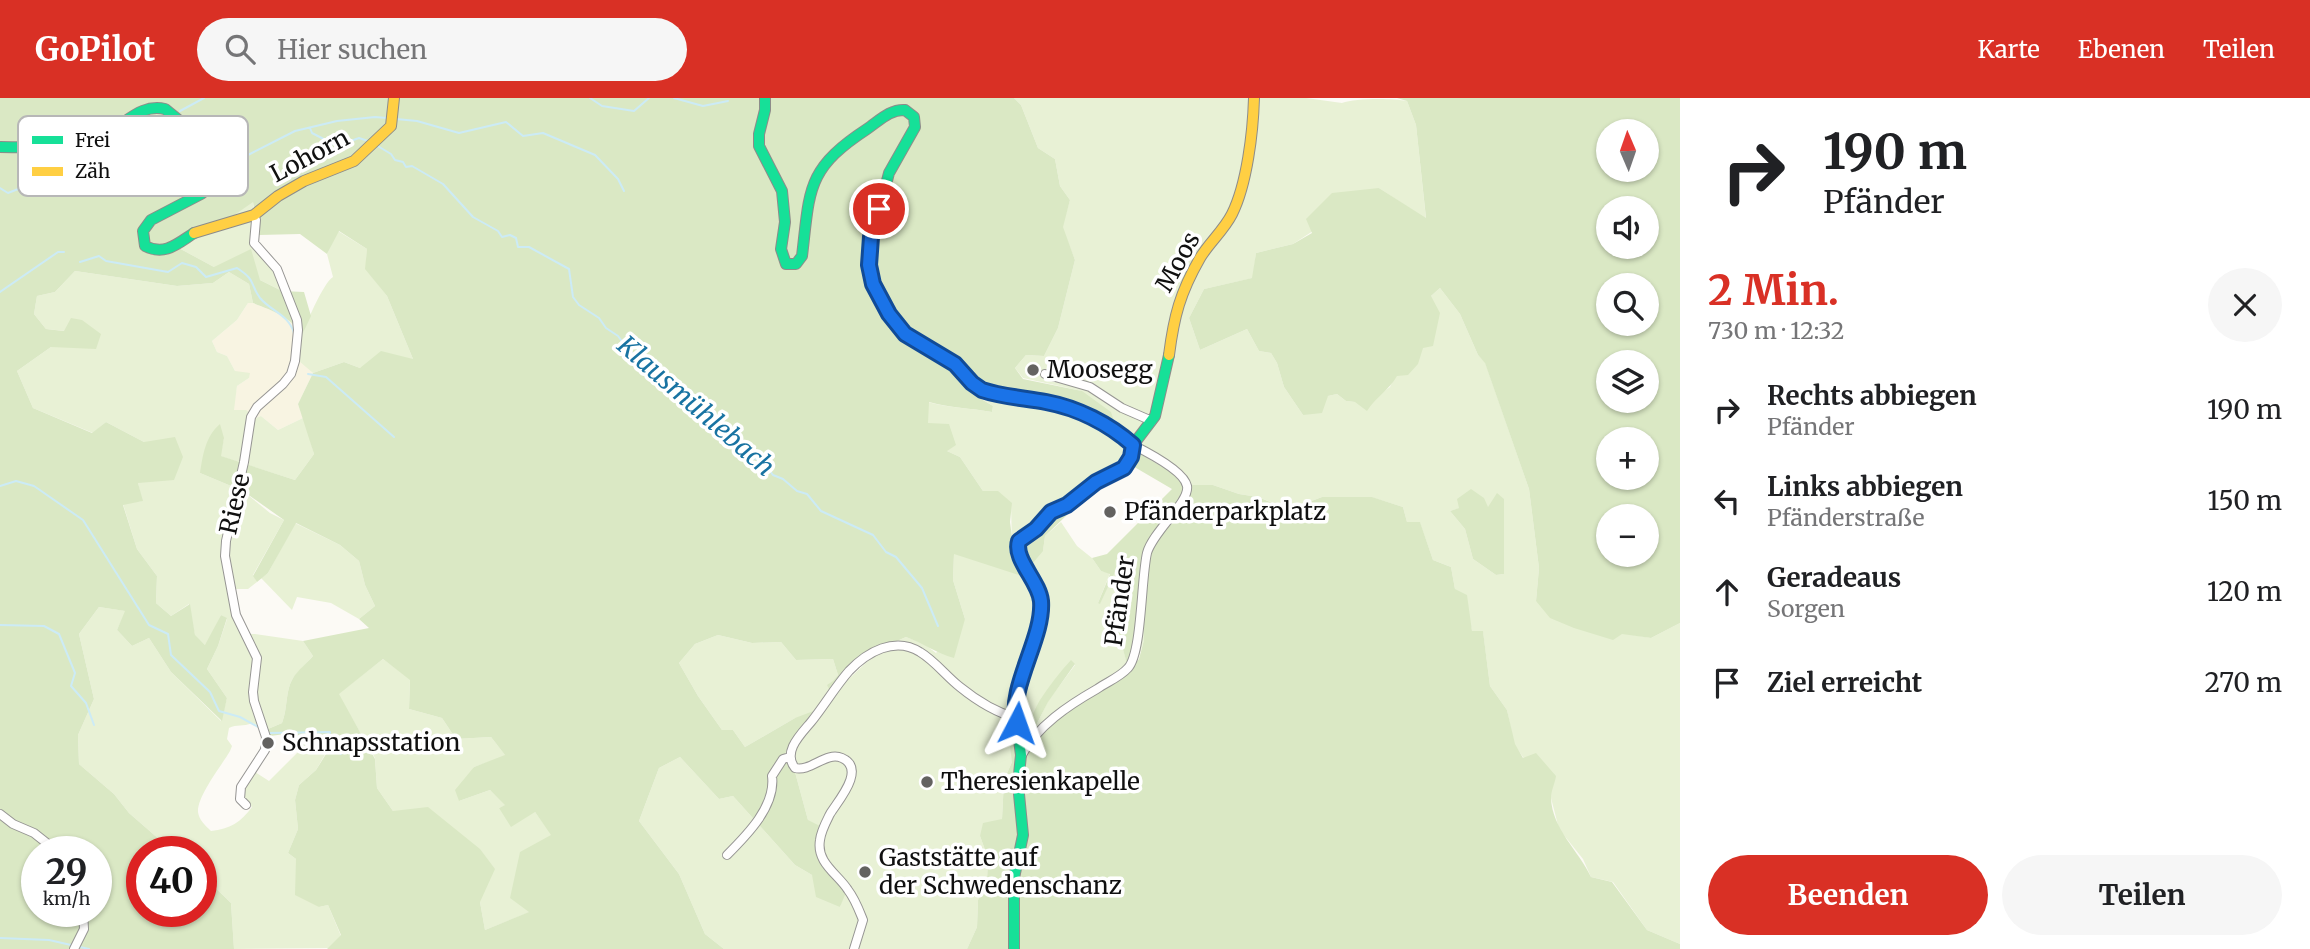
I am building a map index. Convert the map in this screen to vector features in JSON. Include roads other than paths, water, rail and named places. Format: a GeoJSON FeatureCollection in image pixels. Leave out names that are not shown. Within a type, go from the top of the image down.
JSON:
{"type":"FeatureCollection","features":[{"type":"Feature","properties":{"kind":"street","name":"Lohorn"},"geometry":{"type":"LineString","coordinates":[[195,196],[151,220],[142,233],[145,246],[155,251],[166,250],[198,231],[254,215],[278,196],[304,181],[354,161],[373,144],[393,118],[394,98]]}},
{"type":"Feature","properties":{"kind":"street"},"geometry":{"type":"LineString","coordinates":[[765,98],[759,145],[782,195],[785,222],[781,254],[783,261],[789,265],[796,264],[802,256],[809,194],[823,165],[843,145],[891,112],[902,109],[911,113],[915,127],[889,173],[872,233],[869,265],[873,284],[893,322],[905,334],[955,364],[982,390],[1056,404],[1079,412],[1098,421],[1133,445],[1131,457],[1124,468],[1096,482],[1067,505],[1051,512],[1036,529],[1019,541],[1018,551],[1038,590],[1041,612],[1019,689],[1016,718],[1021,755],[1018,784],[1023,835],[1014,878],[1014,949]]}},
{"type":"Feature","properties":{"kind":"street","name":"Moos"},"geometry":{"type":"LineString","coordinates":[[1133,445],[1152,421],[1160,399],[1179,298],[1201,257],[1231,216],[1238,200],[1253,131],[1254,98]]}},
{"type":"Feature","properties":{"kind":"street","name":"Lohorn"},"geometry":{"type":"LineString","coordinates":[[134,116],[157,107],[174,116]]}},
{"type":"Feature","properties":{"kind":"street","name":"Lohorn"},"geometry":{"type":"LineString","coordinates":[[0,147],[18,146]]}},
{"type":"Feature","properties":{"kind":"street","name":"Riese"},"geometry":{"type":"LineString","coordinates":[[246,805],[240,799],[241,787],[265,750],[266,737],[254,701],[257,658],[236,615],[225,556],[226,541],[244,462],[251,416],[291,374],[298,330],[297,320],[277,269],[254,243],[254,215]]}},
{"type":"Feature","properties":{"kind":"street"},"geometry":{"type":"LineString","coordinates":[[1045,374],[1090,387],[1122,408],[1152,421]]}},
{"type":"Feature","properties":{"kind":"street","name":"Pfänder"},"geometry":{"type":"LineString","coordinates":[[1021,755],[1060,713],[1126,670],[1135,655],[1142,583],[1149,548],[1188,491],[1186,481],[1180,474],[1133,445]]}},
{"type":"Feature","properties":{"kind":"street"},"geometry":{"type":"LineString","coordinates":[[854,949],[863,920],[851,894],[824,861],[820,845],[827,820],[850,782],[850,768],[845,760],[836,757],[798,769],[792,765],[790,757],[791,749],[800,735],[849,671],[867,656],[890,645],[920,651],[981,703],[1016,718]]}},
{"type":"Feature","properties":{"kind":"street"},"geometry":{"type":"LineString","coordinates":[[727,855],[760,816],[774,788],[772,776],[783,759],[790,757]]}},
{"type":"Feature","properties":{"kind":"street"},"geometry":{"type":"LineString","coordinates":[[0,814],[13,824],[38,836]]}},
{"type":"Feature","properties":{"kind":"street"},"geometry":{"type":"LineString","coordinates":[[75,946],[84,927]]}},
{"type":"Feature","properties":{"kind":"waterway"},"geometry":{"type":"LineString","coordinates":[[180,111],[204,98]]}},
{"type":"Feature","properties":{"kind":"waterway"},"geometry":{"type":"LineString","coordinates":[[590,98],[602,106],[634,111],[649,98]]}},
{"type":"Feature","properties":{"kind":"waterway"},"geometry":{"type":"LineString","coordinates":[[674,98],[703,106],[728,101]]}},
{"type":"Feature","properties":{"kind":"waterway","name":"Klausmühlebach"},"geometry":{"type":"LineString","coordinates":[[248,155],[295,131],[337,121],[387,118]]}},
{"type":"Feature","properties":{"kind":"waterway","name":"Klausmühlebach"},"geometry":{"type":"LineString","coordinates":[[396,119],[417,121],[459,133],[506,122],[523,136],[543,133],[595,155],[618,179],[624,191]]}},
{"type":"Feature","properties":{"kind":"waterway","name":"Klausmühlebach"},"geometry":{"type":"LineString","coordinates":[[310,128],[312,133],[337,146],[359,138],[368,141]]}},
{"type":"Feature","properties":{"kind":"waterway","name":"Klausmühlebach"},"geometry":{"type":"LineString","coordinates":[[376,145],[391,154],[395,160],[403,162],[406,167],[412,166],[443,184],[473,217],[498,231],[502,237],[510,235],[516,238],[518,247],[529,247],[569,269],[573,297],[579,305],[599,318],[630,352],[665,375],[671,386],[687,391],[696,406],[714,415],[725,436],[749,456],[763,462],[773,475],[783,479],[797,491],[807,494],[821,511],[873,535],[886,552],[896,557],[922,588],[938,626]]}},
{"type":"Feature","properties":{"kind":"waterway","name":"Klausmühlebach"},"geometry":{"type":"LineString","coordinates":[[0,188],[8,193],[18,189]]}},
{"type":"Feature","properties":{"kind":"waterway"},"geometry":{"type":"LineString","coordinates":[[0,292],[58,252],[64,252]]}},
{"type":"Feature","properties":{"kind":"waterway"},"geometry":{"type":"LineString","coordinates":[[80,262],[99,256],[106,261],[168,272],[182,263],[196,267],[206,277],[237,268],[250,279],[260,298],[288,321],[294,333]]}},
{"type":"Feature","properties":{"kind":"waterway"},"geometry":{"type":"LineString","coordinates":[[308,374],[326,377],[394,437]]}},
{"type":"Feature","properties":{"kind":"waterway"},"geometry":{"type":"LineString","coordinates":[[0,486],[16,481],[34,486],[83,520],[149,625],[168,634],[171,655],[210,692],[219,711],[240,717],[260,728]]}},
{"type":"Feature","properties":{"kind":"waterway"},"geometry":{"type":"LineString","coordinates":[[0,625],[44,626],[59,634],[75,673],[71,686],[86,703],[94,725]]}},
{"type":"Feature","properties":{"kind":"waterway"},"geometry":{"type":"LineString","coordinates":[[270,733],[330,732],[328,744],[341,754]]}},
{"type":"Feature","properties":{"kind":"waterway"},"geometry":{"type":"LineString","coordinates":[[0,938],[49,940],[71,945]]}},
{"type":"Feature","properties":{"kind":"waterway"},"geometry":{"type":"LineString","coordinates":[[80,947],[89,949]]}},
{"type":"Feature","properties":{"kind":"place","name":"Moosegg"},"geometry":{"type":"Point","coordinates":[1033,370]}},
{"type":"Feature","properties":{"kind":"place","name":"Pfänderparkplatz"},"geometry":{"type":"Point","coordinates":[1110,512]}},
{"type":"Feature","properties":{"kind":"place","name":"Schnapsstation"},"geometry":{"type":"Point","coordinates":[268,743]}},
{"type":"Feature","properties":{"kind":"place","name":"Theresienkapelle"},"geometry":{"type":"Point","coordinates":[927,782]}},
{"type":"Feature","properties":{"kind":"place","name":"Gaststätte auf der Schwedenschanz"},"geometry":{"type":"Point","coordinates":[865,872]}}]}
